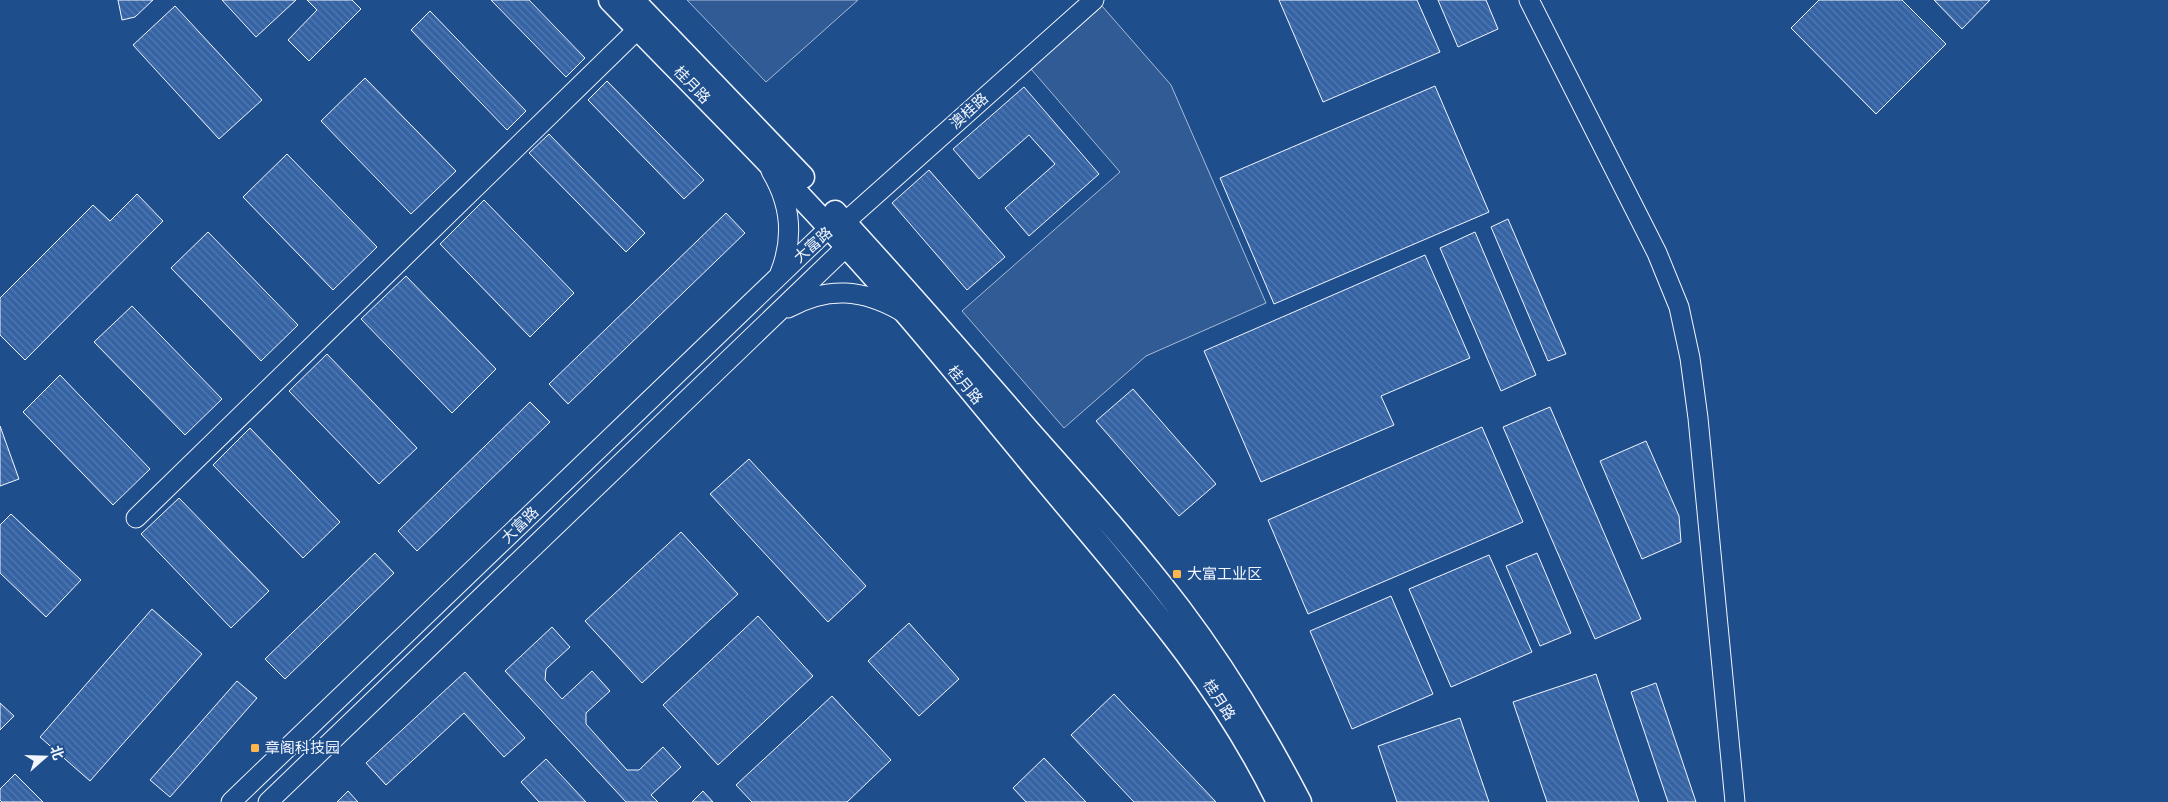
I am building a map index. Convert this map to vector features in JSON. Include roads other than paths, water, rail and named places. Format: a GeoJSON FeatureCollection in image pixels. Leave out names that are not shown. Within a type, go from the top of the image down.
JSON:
{"type":"FeatureCollection","features":[{"type":"Feature","properties":{"kind":"main road","name":"桂月路"},"geometry":{"type":"LineString","coordinates":[[610,0],[766,161],[886,267],[1120,536],[1180,610],[1225,671],[1269,742],[1300,802]]}},
{"type":"Feature","properties":{"kind":"main road","name":"桂月路"},"geometry":{"type":"LineString","coordinates":[[633,0],[837,225],[846,246],[905,313],[1139,592],[1189,655],[1235,724],[1278,802]]}},
{"type":"Feature","properties":{"kind":"street","name":"澳桂路"},"geometry":{"type":"LineString","coordinates":[[837,225],[1094,0]]}},
{"type":"Feature","properties":{"kind":"street"},"geometry":{"type":"LineString","coordinates":[[1528,0],[1657,253],[1679,307],[1690,358],[1698,418],[1735,802]]}},
{"type":"Feature","properties":{"kind":"street"},"geometry":{"type":"LineString","coordinates":[[136,518],[638,28]]}},
{"type":"Feature","properties":{"kind":"street"},"geometry":{"type":"LineString","coordinates":[[766,161],[777,180],[790,220],[787,256],[779,276]]}},
{"type":"Feature","properties":{"kind":"street","name":"大富路"},"geometry":{"type":"LineString","coordinates":[[231,802],[779,276],[837,225]]}},
{"type":"Feature","properties":{"kind":"street","name":"大富路"},"geometry":{"type":"LineString","coordinates":[[268,802],[846,246]]}},
{"type":"Feature","properties":{"kind":"street"},"geometry":{"type":"LineString","coordinates":[[774,316],[796,303],[838,292],[860,294],[882,300],[905,313]]}},
{"type":"Feature","properties":{"kind":"street"},"geometry":{"type":"LineString","coordinates":[[723,330],[740,348]]}},
{"type":"Feature","properties":{"kind":"place","name":"大富工业区"},"geometry":{"type":"Point","coordinates":[1177,574]}},
{"type":"Feature","properties":{"kind":"place","name":"章阁科技园"},"geometry":{"type":"Point","coordinates":[255,748]}}]}
